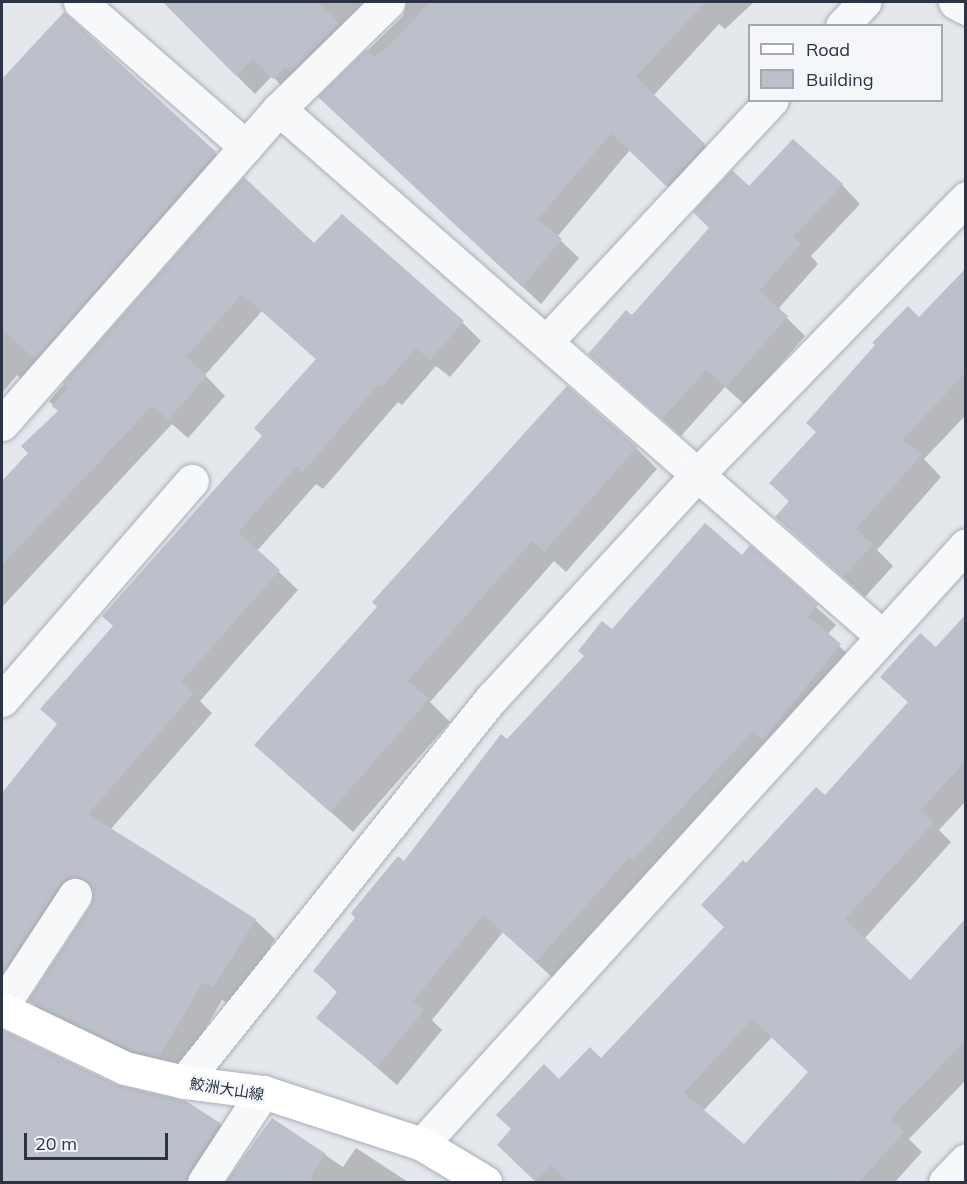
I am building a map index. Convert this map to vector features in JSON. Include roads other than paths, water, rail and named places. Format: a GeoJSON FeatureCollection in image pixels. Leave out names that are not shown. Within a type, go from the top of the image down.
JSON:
{"type":"FeatureCollection","features":[{"type":"Feature","properties":{"kind":"main road","name":"鮫洲大山線"},"geometry":{"type":"LineString","coordinates":[[2,1008],[125,1068],[184,1082],[262,1092],[422,1144],[485,1182]]}},
{"type":"Feature","properties":{"kind":"street"},"geometry":{"type":"LineString","coordinates":[[80,2],[246,147]]}},
{"type":"Feature","properties":{"kind":"street"},"geometry":{"type":"LineString","coordinates":[[2,424],[279,109],[388,2]]}},
{"type":"Feature","properties":{"kind":"street"},"geometry":{"type":"LineString","coordinates":[[844,24],[864,2]]}},
{"type":"Feature","properties":{"kind":"street"},"geometry":{"type":"LineString","coordinates":[[955,2],[966,8]]}},
{"type":"Feature","properties":{"kind":"street"},"geometry":{"type":"LineString","coordinates":[[546,342],[770,102]]}},
{"type":"Feature","properties":{"kind":"street"},"geometry":{"type":"LineString","coordinates":[[279,109],[882,636]]}},
{"type":"Feature","properties":{"kind":"street"},"geometry":{"type":"LineString","coordinates":[[184,1082],[492,698],[698,475],[966,198]]}},
{"type":"Feature","properties":{"kind":"street"},"geometry":{"type":"LineString","coordinates":[[2,700],[192,481]]}},
{"type":"Feature","properties":{"kind":"street"},"geometry":{"type":"LineString","coordinates":[[422,1144],[966,545]]}},
{"type":"Feature","properties":{"kind":"street"},"geometry":{"type":"LineString","coordinates":[[2,1008],[75,895]]}},
{"type":"Feature","properties":{"kind":"street"},"geometry":{"type":"LineString","coordinates":[[204,1182],[262,1092]]}},
{"type":"Feature","properties":{"kind":"street"},"geometry":{"type":"LineString","coordinates":[[945,1182],[966,1160]]}}]}
